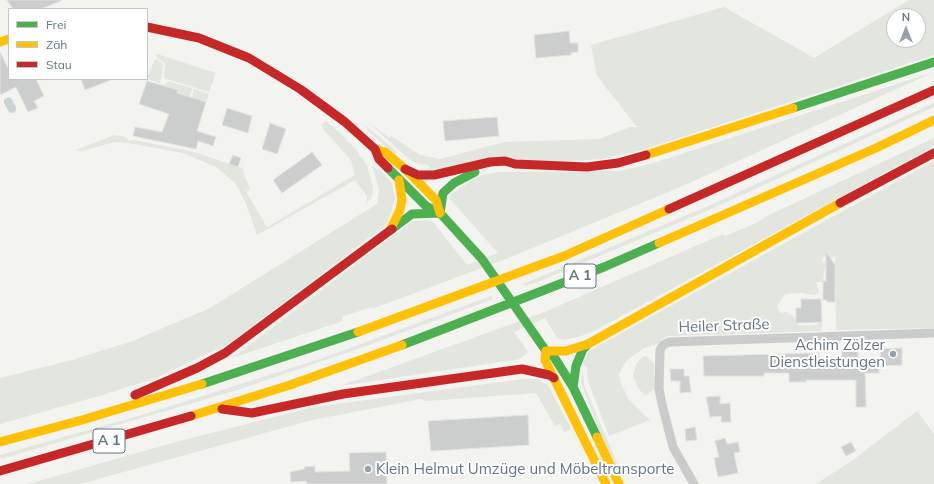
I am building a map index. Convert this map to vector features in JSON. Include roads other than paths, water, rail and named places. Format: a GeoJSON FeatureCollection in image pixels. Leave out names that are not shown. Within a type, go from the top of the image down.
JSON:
{"type":"FeatureCollection","features":[{"type":"Feature","properties":{"kind":"main road"},"geometry":{"type":"LineString","coordinates":[[148,27],[199,38],[249,58],[300,89],[345,122],[375,149],[385,152],[405,169],[436,200],[440,213]]}},
{"type":"Feature","properties":{"kind":"main road"},"geometry":{"type":"LineString","coordinates":[[440,213],[443,193],[454,183],[476,172],[514,164],[587,167],[618,163],[682,145],[934,62]]}},
{"type":"Feature","properties":{"kind":"main road","name":"A 1"},"geometry":{"type":"LineString","coordinates":[[0,442],[82,420],[242,372],[364,330],[564,256],[868,122],[934,90]]}},
{"type":"Feature","properties":{"kind":"main road","name":"A 1"},"geometry":{"type":"LineString","coordinates":[[0,471],[137,433],[393,349],[604,267],[876,148],[934,120]]}},
{"type":"Feature","properties":{"kind":"main road"},"geometry":{"type":"LineString","coordinates":[[375,149],[379,159],[426,206],[440,213],[482,259],[504,287],[544,348],[554,357],[573,388],[619,484]]}},
{"type":"Feature","properties":{"kind":"main road"},"geometry":{"type":"LineString","coordinates":[[544,348],[566,351],[588,344],[806,222],[934,153]]}},
{"type":"Feature","properties":{"kind":"main road"},"geometry":{"type":"LineString","coordinates":[[405,169],[418,175],[434,175],[490,162],[505,161],[514,164]]}},
{"type":"Feature","properties":{"kind":"main road"},"geometry":{"type":"LineString","coordinates":[[391,228],[400,210],[402,199],[399,180]]}},
{"type":"Feature","properties":{"kind":"main road"},"geometry":{"type":"LineString","coordinates":[[82,420],[197,368],[225,353],[391,228],[412,214],[440,213]]}},
{"type":"Feature","properties":{"kind":"main road"},"geometry":{"type":"LineString","coordinates":[[573,388],[576,366],[583,349],[588,344]]}},
{"type":"Feature","properties":{"kind":"main road"},"geometry":{"type":"LineString","coordinates":[[522,369],[544,348]]}},
{"type":"Feature","properties":{"kind":"main road"},"geometry":{"type":"LineString","coordinates":[[544,348],[545,360],[606,484]]}},
{"type":"Feature","properties":{"kind":"main road"},"geometry":{"type":"LineString","coordinates":[[217,408],[252,413],[343,394],[522,369],[549,375],[554,378]]}},
{"type":"Feature","properties":{"kind":"street","name":"Heiler Straße"},"geometry":{"type":"LineString","coordinates":[[694,484],[673,446],[659,389],[660,350],[663,345],[669,342],[934,333]]}},
{"type":"Feature","properties":{"kind":"place","name":"Achim Zölzer Dienstleistungen"},"geometry":{"type":"Point","coordinates":[893,354]}},
{"type":"Feature","properties":{"kind":"place","name":"Klein Helmut Umzüge und Möbeltransporte"},"geometry":{"type":"Point","coordinates":[368,469]}}]}
